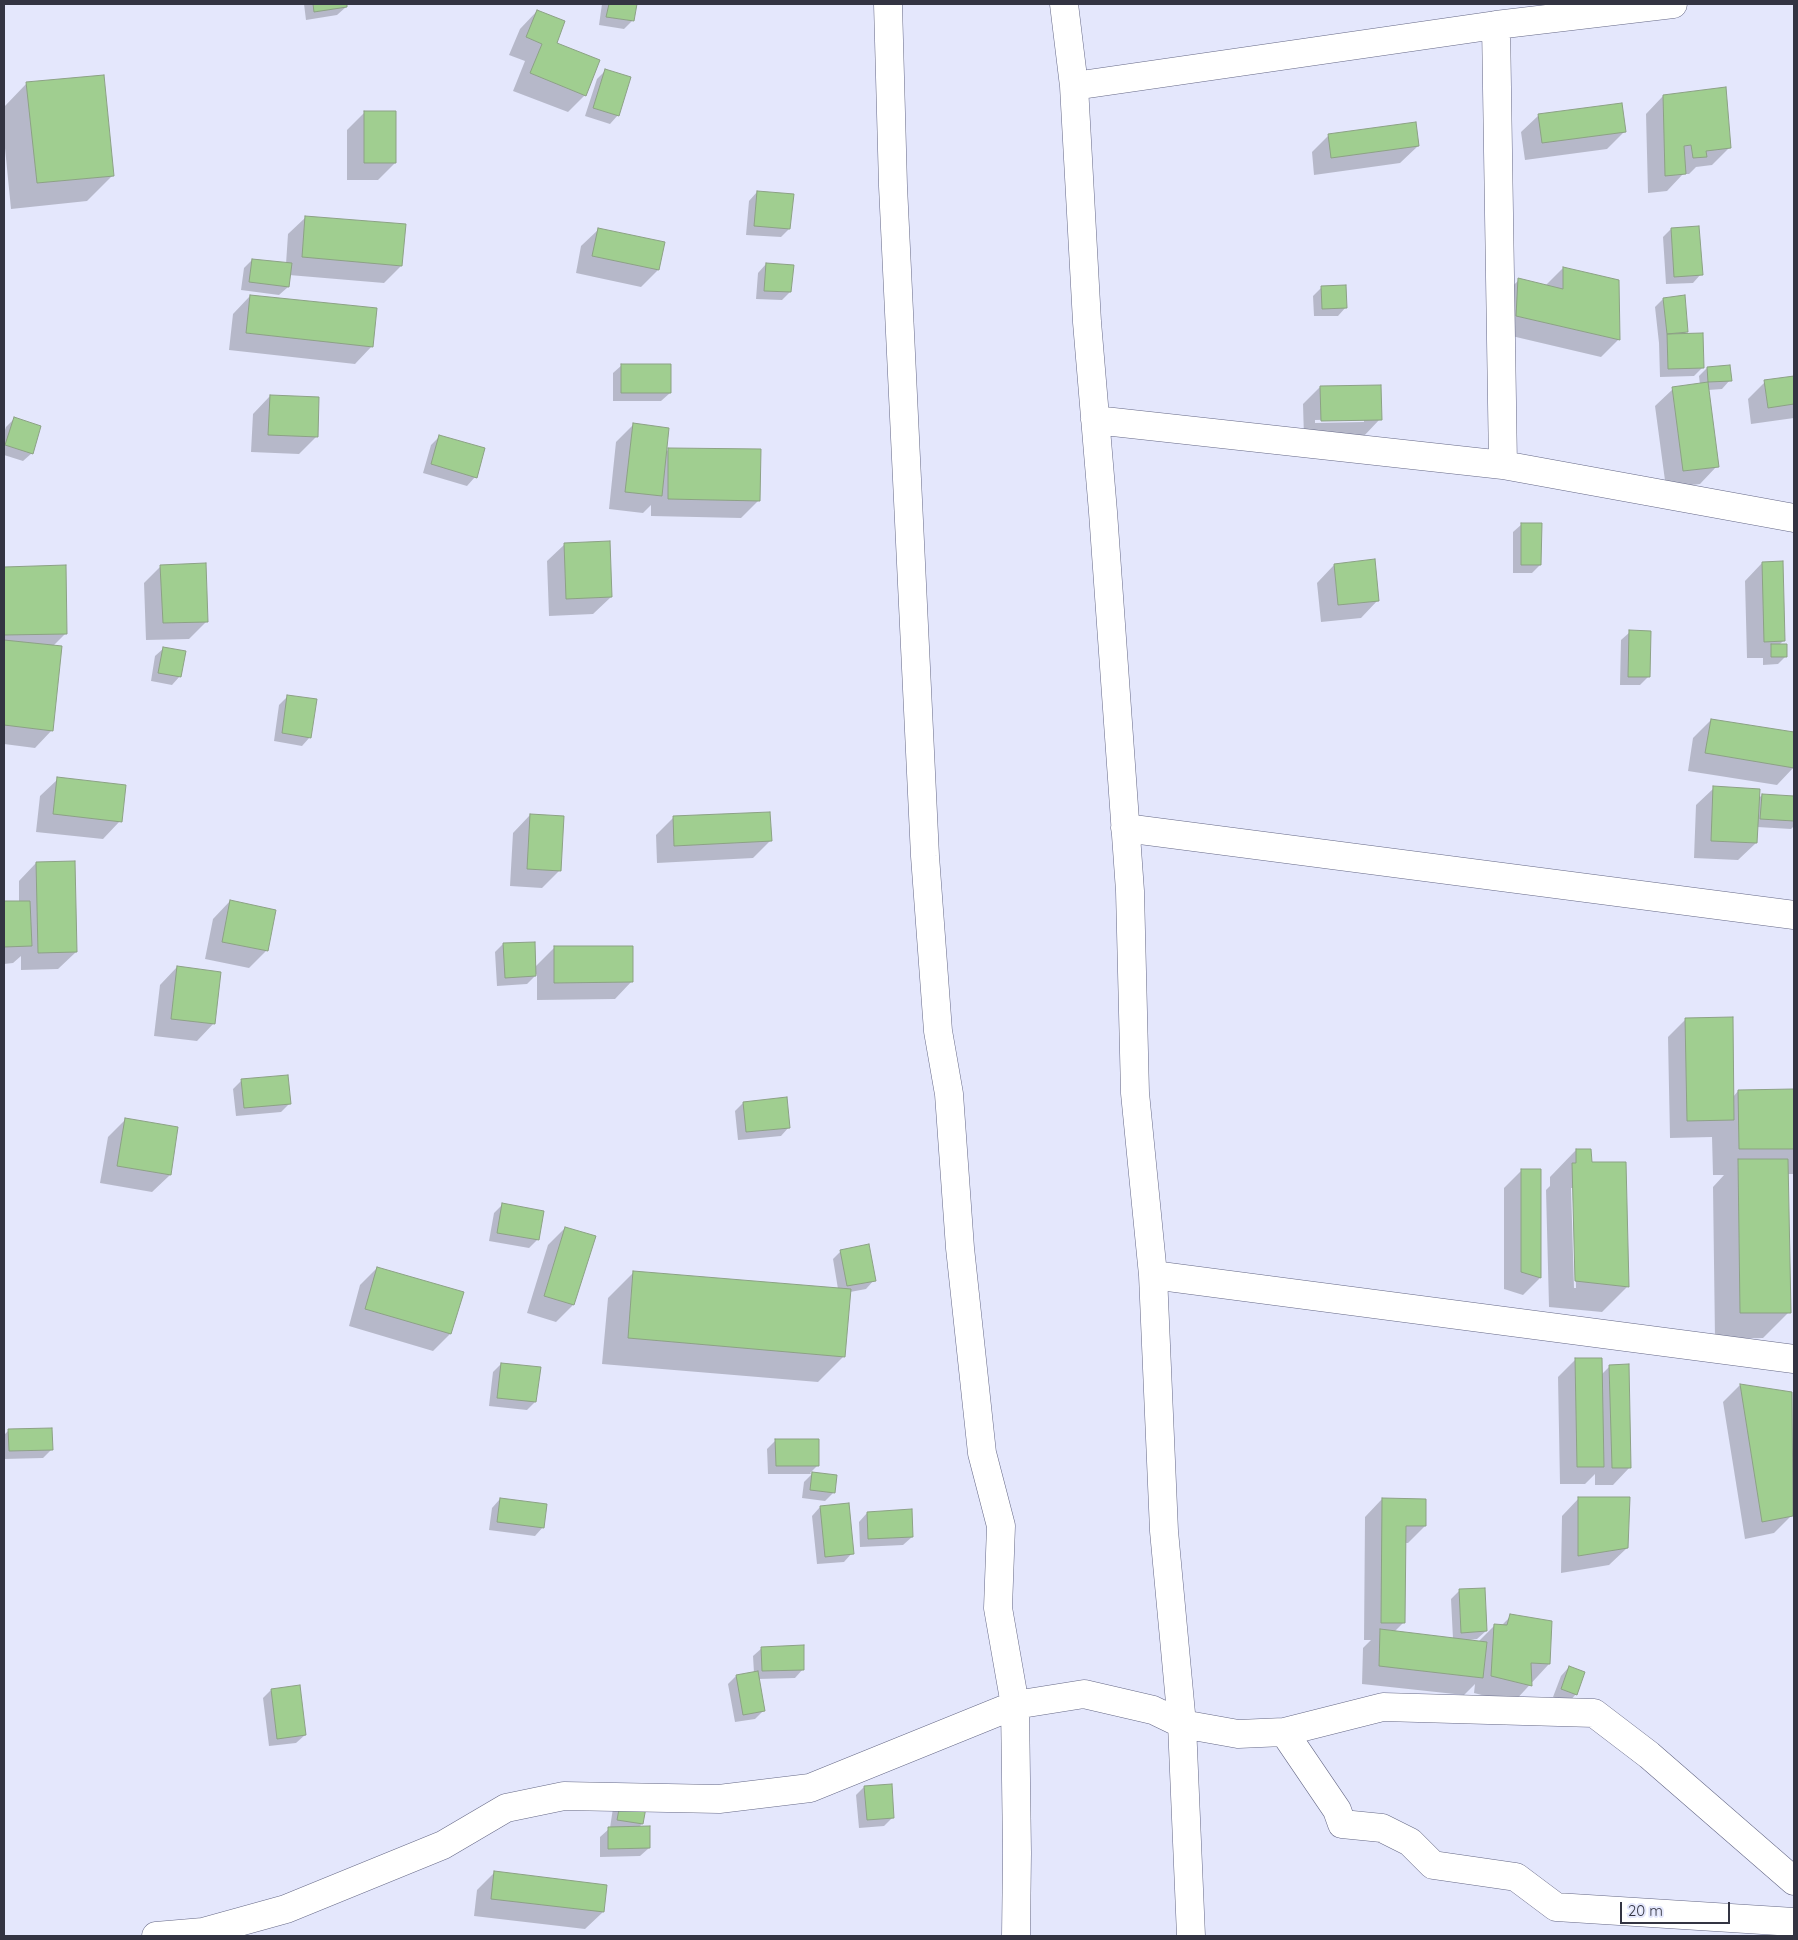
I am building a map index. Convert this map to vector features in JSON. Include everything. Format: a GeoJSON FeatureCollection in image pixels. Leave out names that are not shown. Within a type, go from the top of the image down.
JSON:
{"type":"FeatureCollection","features":[{"type":"Feature","properties":{"kind":"street"},"geometry":{"type":"LineString","coordinates":[[888,4],[893,186],[925,856],[938,1031],[949,1094],[960,1248],[982,1453],[1001,1526],[998,1608],[1015,1705],[1016,1936]]}},
{"type":"Feature","properties":{"kind":"street"},"geometry":{"type":"LineString","coordinates":[[1064,4],[1074,86],[1095,420],[1130,891],[1134,1093],[1153,1275],[1164,1531],[1182,1724],[1191,1936]]}},
{"type":"Feature","properties":{"kind":"street"},"geometry":{"type":"LineString","coordinates":[[1074,86],[1496,25],[1673,4]]}},
{"type":"Feature","properties":{"kind":"street"},"geometry":{"type":"LineString","coordinates":[[1496,25],[1503,465]]}},
{"type":"Feature","properties":{"kind":"street"},"geometry":{"type":"LineString","coordinates":[[1095,420],[1503,465],[1794,518]]}},
{"type":"Feature","properties":{"kind":"street"},"geometry":{"type":"LineString","coordinates":[[1125,828],[1794,915]]}},
{"type":"Feature","properties":{"kind":"street"},"geometry":{"type":"LineString","coordinates":[[1153,1275],[1794,1359]]}},
{"type":"Feature","properties":{"kind":"street"},"geometry":{"type":"LineString","coordinates":[[156,1936],[203,1932],[286,1909],[443,1845],[506,1808],[564,1796],[719,1800],[810,1788],[1015,1705],[1084,1694],[1153,1710],[1182,1724],[1238,1734],[1284,1732],[1384,1707],[1594,1713],[1649,1755],[1794,1882]]}},
{"type":"Feature","properties":{"kind":"street"},"geometry":{"type":"LineString","coordinates":[[1284,1732],[1337,1810],[1342,1824],[1382,1828],[1410,1842],[1433,1864],[1516,1877],[1556,1907],[1794,1922]]}},
{"type":"Feature","properties":{"kind":"building"},"geometry":{"type":"Polygon","coordinates":[[[313,4],[347,4],[347,7],[314,12],[313,4]]]}},
{"type":"Feature","properties":{"kind":"building"},"geometry":{"type":"Polygon","coordinates":[[[609,4],[637,4],[634,21],[606,17],[609,4]]]}},
{"type":"Feature","properties":{"kind":"building"},"geometry":{"type":"Polygon","coordinates":[[[537,10],[565,21],[557,43],[600,60],[586,96],[530,73],[542,44],[526,37],[537,10]]]}},
{"type":"Feature","properties":{"kind":"building"},"geometry":{"type":"Polygon","coordinates":[[[605,69],[631,77],[619,116],[593,108],[605,69]]]}},
{"type":"Feature","properties":{"kind":"building"},"geometry":{"type":"Polygon","coordinates":[[[104,75],[114,176],[37,183],[26,82],[104,75]]]}},
{"type":"Feature","properties":{"kind":"building"},"geometry":{"type":"Polygon","coordinates":[[[1726,87],[1731,148],[1706,151],[1707,157],[1693,158],[1691,145],[1684,146],[1686,174],[1665,176],[1663,95],[1726,87]]]}},
{"type":"Feature","properties":{"kind":"building"},"geometry":{"type":"Polygon","coordinates":[[[1622,103],[1626,132],[1542,143],[1538,114],[1622,103]]]}},
{"type":"Feature","properties":{"kind":"building"},"geometry":{"type":"Polygon","coordinates":[[[364,111],[396,111],[396,163],[364,163],[364,111]]]}},
{"type":"Feature","properties":{"kind":"building"},"geometry":{"type":"Polygon","coordinates":[[[1416,122],[1419,146],[1331,158],[1328,134],[1416,122]]]}},
{"type":"Feature","properties":{"kind":"building"},"geometry":{"type":"Polygon","coordinates":[[[757,191],[794,194],[790,229],[754,226],[757,191]]]}},
{"type":"Feature","properties":{"kind":"building"},"geometry":{"type":"Polygon","coordinates":[[[305,216],[406,224],[402,266],[302,257],[305,216]]]}},
{"type":"Feature","properties":{"kind":"building"},"geometry":{"type":"Polygon","coordinates":[[[1699,226],[1703,275],[1674,277],[1671,228],[1699,226]]]}},
{"type":"Feature","properties":{"kind":"building"},"geometry":{"type":"Polygon","coordinates":[[[598,228],[665,242],[659,270],[592,256],[598,228]]]}},
{"type":"Feature","properties":{"kind":"building"},"geometry":{"type":"Polygon","coordinates":[[[252,259],[292,263],[289,287],[249,282],[252,259]]]}},
{"type":"Feature","properties":{"kind":"building"},"geometry":{"type":"Polygon","coordinates":[[[766,263],[794,265],[791,292],[764,291],[766,263]]]}},
{"type":"Feature","properties":{"kind":"building"},"geometry":{"type":"Polygon","coordinates":[[[1563,267],[1619,280],[1620,340],[1516,316],[1518,278],[1563,289],[1563,267]]]}},
{"type":"Feature","properties":{"kind":"building"},"geometry":{"type":"Polygon","coordinates":[[[1346,285],[1347,308],[1322,309],[1321,286],[1346,285]]]}},
{"type":"Feature","properties":{"kind":"building"},"geometry":{"type":"Polygon","coordinates":[[[250,295],[377,308],[373,347],[246,333],[250,295]]]}},
{"type":"Feature","properties":{"kind":"building"},"geometry":{"type":"Polygon","coordinates":[[[1685,295],[1688,332],[1667,334],[1663,298],[1685,295]]]}},
{"type":"Feature","properties":{"kind":"building"},"geometry":{"type":"Polygon","coordinates":[[[1703,333],[1704,368],[1668,369],[1667,334],[1703,333]]]}},
{"type":"Feature","properties":{"kind":"building"},"geometry":{"type":"Polygon","coordinates":[[[621,364],[671,364],[671,393],[621,393],[621,364]]]}},
{"type":"Feature","properties":{"kind":"building"},"geometry":{"type":"Polygon","coordinates":[[[1730,365],[1732,381],[1708,382],[1707,367],[1730,365]]]}},
{"type":"Feature","properties":{"kind":"building"},"geometry":{"type":"Polygon","coordinates":[[[1794,376],[1794,404],[1768,408],[1764,380],[1794,376]]]}},
{"type":"Feature","properties":{"kind":"building"},"geometry":{"type":"Polygon","coordinates":[[[1708,382],[1719,467],[1683,471],[1672,387],[1708,382]]]}},
{"type":"Feature","properties":{"kind":"building"},"geometry":{"type":"Polygon","coordinates":[[[1381,385],[1382,420],[1321,421],[1320,386],[1381,385]]]}},
{"type":"Feature","properties":{"kind":"building"},"geometry":{"type":"Polygon","coordinates":[[[270,395],[319,397],[318,437],[268,435],[270,395]]]}},
{"type":"Feature","properties":{"kind":"building"},"geometry":{"type":"Polygon","coordinates":[[[14,417],[41,426],[33,454],[5,445],[14,417]]]}},
{"type":"Feature","properties":{"kind":"building"},"geometry":{"type":"Polygon","coordinates":[[[633,423],[669,428],[662,496],[625,492],[633,423]]]}},
{"type":"Feature","properties":{"kind":"building"},"geometry":{"type":"Polygon","coordinates":[[[439,435],[485,448],[477,478],[431,464],[439,435]]]}},
{"type":"Feature","properties":{"kind":"building"},"geometry":{"type":"Polygon","coordinates":[[[668,448],[761,449],[760,501],[668,499],[668,448]]]}},
{"type":"Feature","properties":{"kind":"building"},"geometry":{"type":"Polygon","coordinates":[[[1521,523],[1542,523],[1541,565],[1521,565],[1521,523]]]}},
{"type":"Feature","properties":{"kind":"building"},"geometry":{"type":"Polygon","coordinates":[[[610,541],[612,597],[566,599],[564,543],[610,541]]]}},
{"type":"Feature","properties":{"kind":"building"},"geometry":{"type":"Polygon","coordinates":[[[1375,559],[1379,601],[1338,605],[1334,564],[1375,559]]]}},
{"type":"Feature","properties":{"kind":"building"},"geometry":{"type":"Polygon","coordinates":[[[1783,561],[1785,641],[1764,642],[1762,562],[1783,561]]]}},
{"type":"Feature","properties":{"kind":"building"},"geometry":{"type":"Polygon","coordinates":[[[206,563],[208,622],[163,623],[160,565],[206,563]]]}},
{"type":"Feature","properties":{"kind":"building"},"geometry":{"type":"Polygon","coordinates":[[[66,565],[67,634],[4,635],[4,567],[66,565]]]}},
{"type":"Feature","properties":{"kind":"building"},"geometry":{"type":"Polygon","coordinates":[[[1629,630],[1651,631],[1650,677],[1628,677],[1629,630]]]}},
{"type":"Feature","properties":{"kind":"building"},"geometry":{"type":"Polygon","coordinates":[[[4,640],[62,646],[53,731],[4,725],[4,640]]]}},
{"type":"Feature","properties":{"kind":"building"},"geometry":{"type":"Polygon","coordinates":[[[1771,644],[1787,644],[1787,657],[1771,657],[1771,644]]]}},
{"type":"Feature","properties":{"kind":"building"},"geometry":{"type":"Polygon","coordinates":[[[163,647],[186,651],[181,677],[158,673],[163,647]]]}},
{"type":"Feature","properties":{"kind":"building"},"geometry":{"type":"Polygon","coordinates":[[[287,695],[317,699],[311,738],[282,733],[287,695]]]}},
{"type":"Feature","properties":{"kind":"building"},"geometry":{"type":"Polygon","coordinates":[[[1711,719],[1794,732],[1794,768],[1705,753],[1711,719]]]}},
{"type":"Feature","properties":{"kind":"building"},"geometry":{"type":"Polygon","coordinates":[[[57,777],[126,785],[122,822],[53,814],[57,777]]]}},
{"type":"Feature","properties":{"kind":"building"},"geometry":{"type":"Polygon","coordinates":[[[1713,786],[1760,789],[1757,843],[1711,841],[1713,786]]]}},
{"type":"Feature","properties":{"kind":"building"},"geometry":{"type":"Polygon","coordinates":[[[1762,794],[1794,796],[1794,821],[1760,819],[1762,794]]]}},
{"type":"Feature","properties":{"kind":"building"},"geometry":{"type":"Polygon","coordinates":[[[770,812],[772,841],[674,846],[673,816],[770,812]]]}},
{"type":"Feature","properties":{"kind":"building"},"geometry":{"type":"Polygon","coordinates":[[[530,814],[564,816],[561,871],[527,869],[530,814]]]}},
{"type":"Feature","properties":{"kind":"building"},"geometry":{"type":"Polygon","coordinates":[[[75,861],[77,952],[38,953],[36,862],[75,861]]]}},
{"type":"Feature","properties":{"kind":"building"},"geometry":{"type":"Polygon","coordinates":[[[230,900],[276,910],[268,951],[222,942],[230,900]]]}},
{"type":"Feature","properties":{"kind":"building"},"geometry":{"type":"Polygon","coordinates":[[[4,901],[30,901],[32,946],[4,947],[4,901]]]}},
{"type":"Feature","properties":{"kind":"building"},"geometry":{"type":"Polygon","coordinates":[[[535,942],[536,976],[505,978],[503,943],[535,942]]]}},
{"type":"Feature","properties":{"kind":"building"},"geometry":{"type":"Polygon","coordinates":[[[554,946],[633,946],[633,982],[554,983],[554,946]]]}},
{"type":"Feature","properties":{"kind":"building"},"geometry":{"type":"Polygon","coordinates":[[[177,966],[221,972],[215,1024],[171,1019],[177,966]]]}},
{"type":"Feature","properties":{"kind":"building"},"geometry":{"type":"Polygon","coordinates":[[[1733,1017],[1734,1120],[1687,1121],[1685,1018],[1733,1017]]]}},
{"type":"Feature","properties":{"kind":"building"},"geometry":{"type":"Polygon","coordinates":[[[288,1075],[291,1104],[244,1108],[241,1079],[288,1075]]]}},
{"type":"Feature","properties":{"kind":"building"},"geometry":{"type":"Polygon","coordinates":[[[1794,1089],[1794,1149],[1739,1149],[1738,1090],[1794,1089]]]}},
{"type":"Feature","properties":{"kind":"building"},"geometry":{"type":"Polygon","coordinates":[[[787,1097],[790,1128],[746,1132],[743,1102],[787,1097]]]}},
{"type":"Feature","properties":{"kind":"building"},"geometry":{"type":"Polygon","coordinates":[[[125,1118],[178,1127],[171,1175],[117,1166],[125,1118]]]}},
{"type":"Feature","properties":{"kind":"building"},"geometry":{"type":"Polygon","coordinates":[[[1576,1149],[1591,1149],[1592,1162],[1626,1162],[1629,1287],[1575,1281],[1572,1163],[1576,1163],[1576,1149]]]}},
{"type":"Feature","properties":{"kind":"building"},"geometry":{"type":"Polygon","coordinates":[[[1738,1159],[1788,1159],[1791,1313],[1740,1313],[1738,1159]]]}},
{"type":"Feature","properties":{"kind":"building"},"geometry":{"type":"Polygon","coordinates":[[[1521,1169],[1541,1169],[1541,1278],[1521,1272],[1521,1169]]]}},
{"type":"Feature","properties":{"kind":"building"},"geometry":{"type":"Polygon","coordinates":[[[502,1203],[544,1211],[539,1240],[497,1233],[502,1203]]]}},
{"type":"Feature","properties":{"kind":"building"},"geometry":{"type":"Polygon","coordinates":[[[565,1227],[596,1236],[574,1305],[544,1296],[565,1227]]]}},
{"type":"Feature","properties":{"kind":"building"},"geometry":{"type":"Polygon","coordinates":[[[869,1244],[876,1281],[847,1286],[840,1250],[869,1244]]]}},
{"type":"Feature","properties":{"kind":"building"},"geometry":{"type":"Polygon","coordinates":[[[377,1267],[464,1292],[451,1334],[365,1309],[377,1267]]]}},
{"type":"Feature","properties":{"kind":"building"},"geometry":{"type":"Polygon","coordinates":[[[633,1271],[851,1289],[845,1357],[628,1338],[633,1271]]]}},
{"type":"Feature","properties":{"kind":"building"},"geometry":{"type":"Polygon","coordinates":[[[1575,1358],[1602,1358],[1604,1467],[1577,1467],[1575,1358]]]}},
{"type":"Feature","properties":{"kind":"building"},"geometry":{"type":"Polygon","coordinates":[[[501,1363],[541,1367],[536,1402],[497,1398],[501,1363]]]}},
{"type":"Feature","properties":{"kind":"building"},"geometry":{"type":"Polygon","coordinates":[[[1629,1364],[1631,1468],[1612,1468],[1609,1365],[1629,1364]]]}},
{"type":"Feature","properties":{"kind":"building"},"geometry":{"type":"Polygon","coordinates":[[[1740,1384],[1792,1392],[1793,1516],[1762,1522],[1740,1384]]]}},
{"type":"Feature","properties":{"kind":"building"},"geometry":{"type":"Polygon","coordinates":[[[52,1428],[53,1450],[9,1451],[8,1429],[52,1428]]]}},
{"type":"Feature","properties":{"kind":"building"},"geometry":{"type":"Polygon","coordinates":[[[775,1439],[819,1439],[819,1466],[776,1466],[775,1439]]]}},
{"type":"Feature","properties":{"kind":"building"},"geometry":{"type":"Polygon","coordinates":[[[812,1472],[837,1475],[835,1493],[810,1490],[812,1472]]]}},
{"type":"Feature","properties":{"kind":"building"},"geometry":{"type":"Polygon","coordinates":[[[1578,1497],[1630,1497],[1628,1548],[1578,1556],[1578,1497]]]}},
{"type":"Feature","properties":{"kind":"building"},"geometry":{"type":"Polygon","coordinates":[[[500,1498],[547,1504],[544,1528],[497,1522],[500,1498]]]}},
{"type":"Feature","properties":{"kind":"building"},"geometry":{"type":"Polygon","coordinates":[[[1382,1498],[1426,1499],[1426,1526],[1406,1526],[1405,1623],[1381,1623],[1382,1498]]]}},
{"type":"Feature","properties":{"kind":"building"},"geometry":{"type":"Polygon","coordinates":[[[849,1503],[854,1554],[825,1557],[820,1506],[849,1503]]]}},
{"type":"Feature","properties":{"kind":"building"},"geometry":{"type":"Polygon","coordinates":[[[912,1509],[913,1537],[868,1539],[867,1512],[912,1509]]]}},
{"type":"Feature","properties":{"kind":"building"},"geometry":{"type":"Polygon","coordinates":[[[1485,1588],[1487,1631],[1461,1633],[1459,1589],[1485,1588]]]}},
{"type":"Feature","properties":{"kind":"building"},"geometry":{"type":"Polygon","coordinates":[[[1510,1614],[1552,1621],[1550,1664],[1531,1663],[1532,1686],[1491,1676],[1494,1624],[1507,1625],[1510,1614]]]}},
{"type":"Feature","properties":{"kind":"building"},"geometry":{"type":"Polygon","coordinates":[[[1380,1629],[1487,1642],[1483,1678],[1379,1666],[1380,1629]]]}},
{"type":"Feature","properties":{"kind":"building"},"geometry":{"type":"Polygon","coordinates":[[[804,1645],[804,1670],[762,1671],[761,1647],[804,1645]]]}},
{"type":"Feature","properties":{"kind":"building"},"geometry":{"type":"Polygon","coordinates":[[[1569,1666],[1585,1672],[1577,1695],[1561,1689],[1569,1666]]]}},
{"type":"Feature","properties":{"kind":"building"},"geometry":{"type":"Polygon","coordinates":[[[758,1671],[765,1711],[743,1715],[736,1675],[758,1671]]]}},
{"type":"Feature","properties":{"kind":"building"},"geometry":{"type":"Polygon","coordinates":[[[300,1685],[306,1735],[277,1739],[271,1689],[300,1685]]]}},
{"type":"Feature","properties":{"kind":"building"},"geometry":{"type":"Polygon","coordinates":[[[892,1784],[894,1818],[867,1820],[864,1786],[892,1784]]]}},
{"type":"Feature","properties":{"kind":"building"},"geometry":{"type":"Polygon","coordinates":[[[621,1798],[647,1802],[643,1824],[617,1820],[621,1798]]]}},
{"type":"Feature","properties":{"kind":"building"},"geometry":{"type":"Polygon","coordinates":[[[650,1826],[650,1848],[608,1849],[608,1827],[650,1826]]]}},
{"type":"Feature","properties":{"kind":"building"},"geometry":{"type":"Polygon","coordinates":[[[494,1871],[607,1885],[604,1912],[491,1899],[494,1871]]]}}]}
